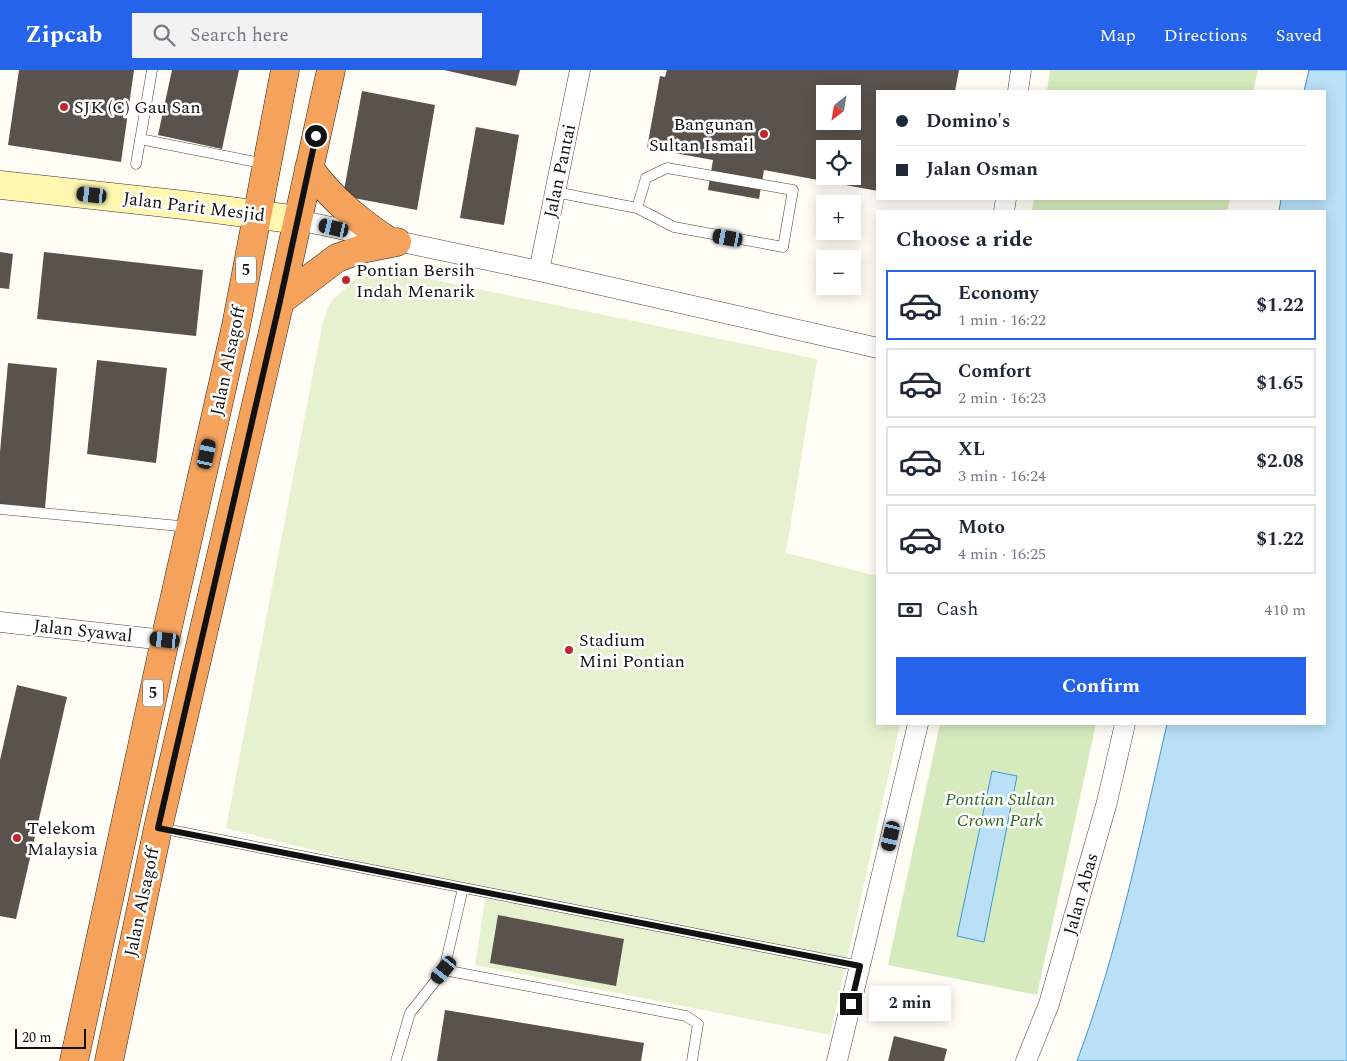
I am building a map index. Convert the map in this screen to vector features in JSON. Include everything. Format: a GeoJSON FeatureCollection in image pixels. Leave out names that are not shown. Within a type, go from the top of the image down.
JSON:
{"type":"FeatureCollection","features":[{"type":"Feature","properties":{"kind":"highway","name":"Jalan Alsagoff"},"geometry":{"type":"LineString","coordinates":[[74,1061],[165,640],[236,326],[285,70]]}},
{"type":"Feature","properties":{"kind":"highway","name":"Jalan Alsagoff"},"geometry":{"type":"LineString","coordinates":[[110,1061],[158,828],[280,301],[331,70]]}},
{"type":"Feature","properties":{"kind":"highway"},"geometry":{"type":"LineString","coordinates":[[309,168],[325,190],[357,220],[392,241]]}},
{"type":"Feature","properties":{"kind":"highway"},"geometry":{"type":"LineString","coordinates":[[280,301],[337,258],[392,241]]}},
{"type":"Feature","properties":{"kind":"main road","name":"Jalan Parit Mesjid"},"geometry":{"type":"LineString","coordinates":[[0,185],[298,220]]}},
{"type":"Feature","properties":{"kind":"street","name":"Jalan Pantai"},"geometry":{"type":"LineString","coordinates":[[539,272],[580,70]]}},
{"type":"Feature","properties":{"kind":"street"},"geometry":{"type":"LineString","coordinates":[[1018,90],[1021,70]]}},
{"type":"Feature","properties":{"kind":"street"},"geometry":{"type":"LineString","coordinates":[[298,220],[876,348]]}},
{"type":"Feature","properties":{"kind":"street","name":"Jalan Syawal"},"geometry":{"type":"LineString","coordinates":[[0,622],[165,640]]}},
{"type":"Feature","properties":{"kind":"street"},"geometry":{"type":"LineString","coordinates":[[837,1061],[918,725]]}},
{"type":"Feature","properties":{"kind":"street","name":"Jalan Abas"},"geometry":{"type":"LineString","coordinates":[[1026,1061],[1050,1004],[1108,802],[1125,725]]}},
{"type":"Feature","properties":{"kind":"lane"},"geometry":{"type":"LineString","coordinates":[[136,164],[152,70]]}},
{"type":"Feature","properties":{"kind":"lane"},"geometry":{"type":"LineString","coordinates":[[140,139],[267,164]]}},
{"type":"Feature","properties":{"kind":"lane"},"geometry":{"type":"LineString","coordinates":[[555,192],[637,208],[674,228],[783,248],[793,190],[667,168],[646,178],[637,208]]}},
{"type":"Feature","properties":{"kind":"lane"},"geometry":{"type":"LineString","coordinates":[[0,509],[191,527]]}},
{"type":"Feature","properties":{"kind":"lane"},"geometry":{"type":"LineString","coordinates":[[158,828],[860,966]]}},
{"type":"Feature","properties":{"kind":"lane"},"geometry":{"type":"LineString","coordinates":[[396,1061],[410,1013],[444,970],[463,888]]}},
{"type":"Feature","properties":{"kind":"lane"},"geometry":{"type":"LineString","coordinates":[[444,970],[686,1016],[698,1024],[692,1061]]}},
{"type":"Feature","properties":{"kind":"green space"},"geometry":{"type":"Polygon","coordinates":[[[1050,70],[1258,70],[1253,90],[1047,90],[1050,70]]]}},
{"type":"Feature","properties":{"kind":"green space"},"geometry":{"type":"Polygon","coordinates":[[[1034,200],[1230,200],[1227,210],[1032,210],[1034,200]]]}},
{"type":"Feature","properties":{"kind":"green space","name":"Stadium Mini Pontian"},"geometry":{"type":"Polygon","coordinates":[[[372,270],[425,278],[817,359],[786,553],[876,576],[876,725],[900,725],[830,1035],[475,965],[486,894],[226,828],[323,321],[331,301],[356,279],[372,270]]]}},
{"type":"Feature","properties":{"kind":"green space","name":"Pontian Sultan Crown Park"},"geometry":{"type":"Polygon","coordinates":[[[940,725],[1096,725],[1037,995],[888,965],[940,725]]]}},
{"type":"Feature","properties":{"kind":"water"},"geometry":{"type":"Polygon","coordinates":[[[1309,70],[1347,70],[1347,1061],[1077,1061],[1092,1020],[1117,936],[1167,725],[1326,725],[1326,210],[1279,210],[1281,200],[1326,200],[1326,90],[1304,90],[1309,70]]]}},
{"type":"Feature","properties":{"kind":"water"},"geometry":{"type":"Polygon","coordinates":[[[992,771],[1017,776],[984,942],[957,936],[992,771]]]}},
{"type":"Feature","properties":{"kind":"building","name":"SJK (C) Gau San"},"geometry":{"type":"Polygon","coordinates":[[[19,70],[134,70],[121,162],[8,145],[19,70]]]}},
{"type":"Feature","properties":{"kind":"building"},"geometry":{"type":"Polygon","coordinates":[[[172,70],[239,70],[222,149],[158,135],[172,70]]]}},
{"type":"Feature","properties":{"kind":"building"},"geometry":{"type":"Polygon","coordinates":[[[444,70],[520,70],[516,86],[444,70]]]}},
{"type":"Feature","properties":{"kind":"building","name":"Bangunan Sultan Ismail"},"geometry":{"type":"Polygon","coordinates":[[[667,70],[959,70],[955,90],[876,90],[876,191],[845,185],[861,185],[861,140],[816,140],[816,180],[764,170],[759,199],[708,190],[713,160],[647,148],[660,76],[665,77],[667,70]]]}},
{"type":"Feature","properties":{"kind":"building"},"geometry":{"type":"Polygon","coordinates":[[[362,91],[435,105],[417,210],[343,196],[362,91]]]}},
{"type":"Feature","properties":{"kind":"building"},"geometry":{"type":"Polygon","coordinates":[[[476,127],[519,135],[504,225],[460,218],[476,127]]]}},
{"type":"Feature","properties":{"kind":"building"},"geometry":{"type":"Polygon","coordinates":[[[0,252],[13,254],[9,289],[0,288],[0,252]]]}},
{"type":"Feature","properties":{"kind":"building"},"geometry":{"type":"Polygon","coordinates":[[[44,252],[203,270],[196,336],[37,319],[44,252]]]}},
{"type":"Feature","properties":{"kind":"building"},"geometry":{"type":"Polygon","coordinates":[[[97,360],[167,368],[156,463],[87,454],[97,360]]]}},
{"type":"Feature","properties":{"kind":"building"},"geometry":{"type":"Polygon","coordinates":[[[8,363],[57,368],[45,508],[0,504],[0,452],[8,363]]]}},
{"type":"Feature","properties":{"kind":"building","name":"Telekom Malaysia"},"geometry":{"type":"Polygon","coordinates":[[[17,685],[67,697],[16,919],[0,916],[0,760],[17,685]]]}},
{"type":"Feature","properties":{"kind":"building"},"geometry":{"type":"Polygon","coordinates":[[[498,915],[624,939],[616,986],[490,963],[498,915]]]}},
{"type":"Feature","properties":{"kind":"building"},"geometry":{"type":"Polygon","coordinates":[[[445,1010],[644,1043],[641,1061],[437,1061],[445,1010]]]}},
{"type":"Feature","properties":{"kind":"building"},"geometry":{"type":"Polygon","coordinates":[[[894,1036],[947,1049],[944,1061],[888,1061],[894,1036]]]}},
{"type":"Feature","properties":{"kind":"place","name":"SJK (C) Gau San"},"geometry":{"type":"Point","coordinates":[64,107]}},
{"type":"Feature","properties":{"kind":"place","name":"Bangunan Sultan Ismail"},"geometry":{"type":"Point","coordinates":[764,134]}},
{"type":"Feature","properties":{"kind":"place","name":"Pontian Bersih Indah Menarik"},"geometry":{"type":"Point","coordinates":[346,280]}},
{"type":"Feature","properties":{"kind":"place","name":"Stadium Mini Pontian"},"geometry":{"type":"Point","coordinates":[569,650]}},
{"type":"Feature","properties":{"kind":"place","name":"Telekom Malaysia"},"geometry":{"type":"Point","coordinates":[17,838]}},
{"type":"Feature","properties":{"kind":"route"},"geometry":{"type":"LineString","coordinates":[[316,136],[280,301],[158,828],[860,966],[851,1004]]}}]}
